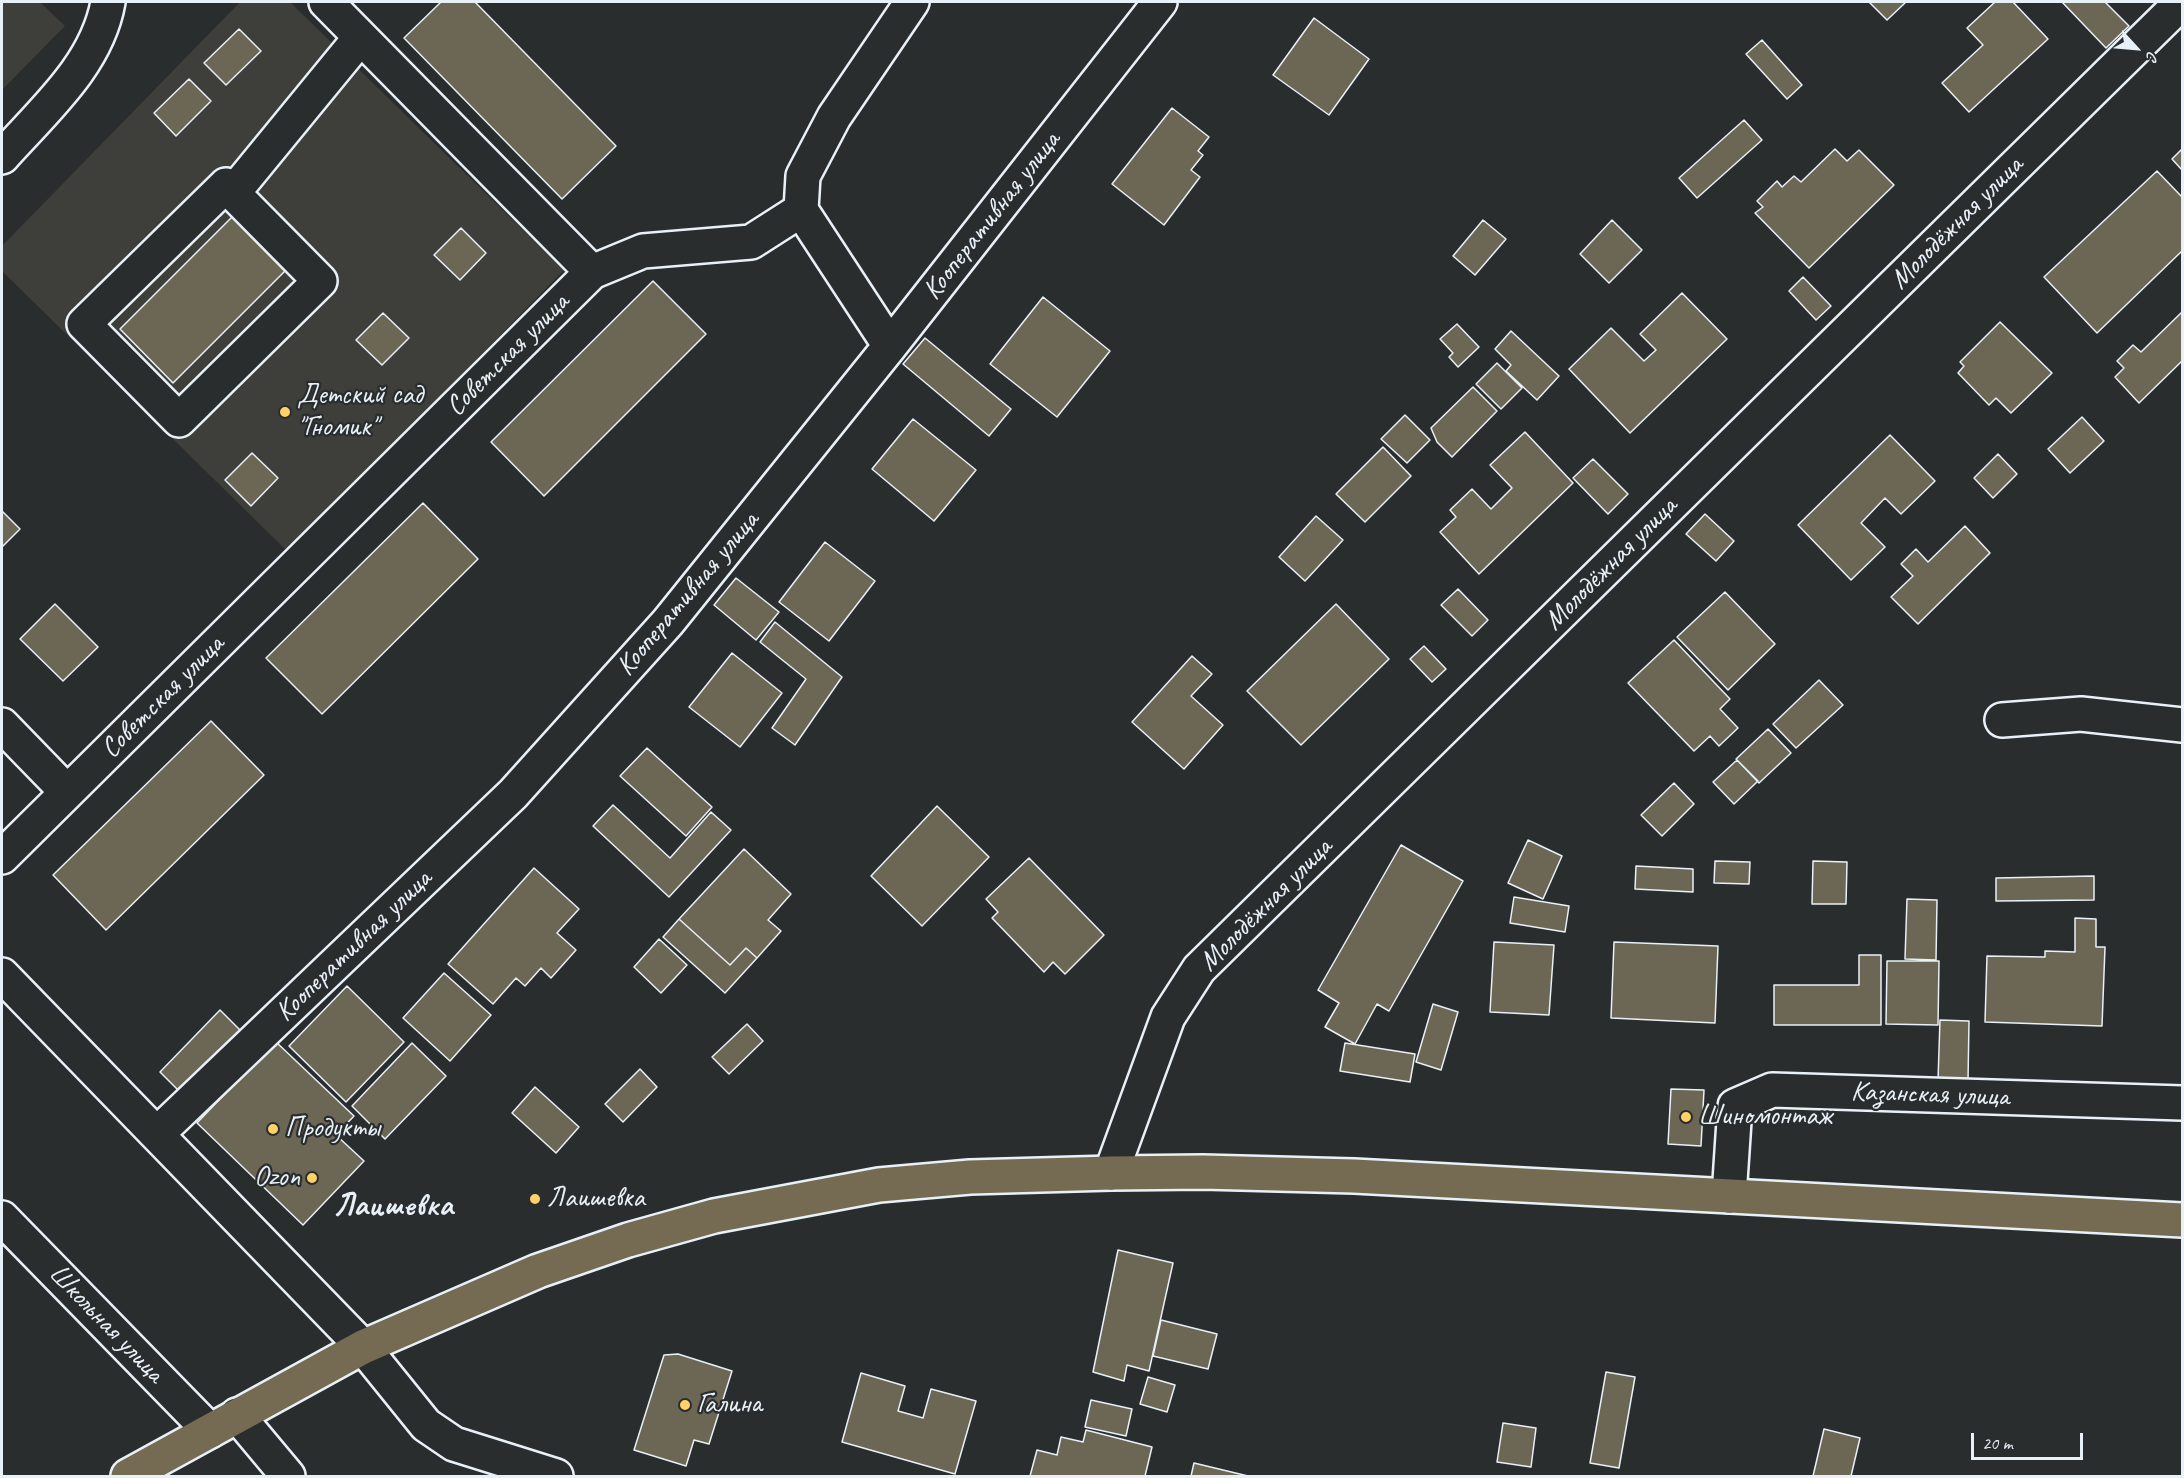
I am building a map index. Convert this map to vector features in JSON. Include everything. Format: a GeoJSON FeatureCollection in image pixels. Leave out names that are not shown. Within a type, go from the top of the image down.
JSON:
{"type":"FeatureCollection","features":[{"type":"Feature","properties":{"kind":"highway"},"geometry":{"type":"LineString","coordinates":[[128,1476],[363,1347],[538,1271],[628,1240],[714,1216],[879,1185],[970,1177],[1111,1173],[1203,1172],[1354,1176],[2182,1220]]}},
{"type":"Feature","properties":{"kind":"street"},"geometry":{"type":"LineString","coordinates":[[2,157],[78,72],[104,23],[108,2]]}},
{"type":"Feature","properties":{"kind":"street","name":"Советская улица"},"geometry":{"type":"LineString","coordinates":[[2,857],[592,272],[326,2]]}},
{"type":"Feature","properties":{"kind":"street"},"geometry":{"type":"LineString","coordinates":[[890,346],[801,210],[803,176],[834,117],[912,2]]}},
{"type":"Feature","properties":{"kind":"street","name":"Кооперативная улица"},"geometry":{"type":"LineString","coordinates":[[157,1134],[513,794],[668,622],[890,346],[1160,2]]}},
{"type":"Feature","properties":{"kind":"street","name":"Молодёжная улица"},"geometry":{"type":"LineString","coordinates":[[1111,1173],[1168,1017],[1199,969],[2182,2]]}},
{"type":"Feature","properties":{"kind":"street"},"geometry":{"type":"LineString","coordinates":[[233,193],[360,38]]}},
{"type":"Feature","properties":{"kind":"street"},"geometry":{"type":"LineString","coordinates":[[226,185],[233,193],[320,281],[179,420],[84,324],[226,185]]}},
{"type":"Feature","properties":{"kind":"street"},"geometry":{"type":"LineString","coordinates":[[592,272],[643,251],[751,242],[801,210]]}},
{"type":"Feature","properties":{"kind":"street"},"geometry":{"type":"LineString","coordinates":[[2002,720],[2081,714],[2182,725]]}},
{"type":"Feature","properties":{"kind":"street"},"geometry":{"type":"LineString","coordinates":[[2,725],[67,792]]}},
{"type":"Feature","properties":{"kind":"street"},"geometry":{"type":"LineString","coordinates":[[2,975],[363,1347],[426,1425],[454,1444],[556,1476]]}},
{"type":"Feature","properties":{"kind":"street","name":"Казанская улица"},"geometry":{"type":"LineString","coordinates":[[1729,1196],[1735,1106],[1773,1090],[2182,1103]]}},
{"type":"Feature","properties":{"kind":"street","name":"Школьная улица"},"geometry":{"type":"LineString","coordinates":[[2,1218],[223,1423],[288,1476]]}},
{"type":"Feature","properties":{"kind":"shaded area"},"geometry":{"type":"Polygon","coordinates":[[[2,2],[40,2],[65,26],[2,90],[2,2]]]}},
{"type":"Feature","properties":{"kind":"shaded area","name":"Детский сад \"Гномик\""},"geometry":{"type":"Polygon","coordinates":[[[240,2],[290,2],[564,270],[288,552],[2,271],[2,246],[240,2]]]}},
{"type":"Feature","properties":{"kind":"building"},"geometry":{"type":"Polygon","coordinates":[[[441,2],[475,2],[616,146],[562,199],[404,38],[441,2]]]}},
{"type":"Feature","properties":{"kind":"building"},"geometry":{"type":"Polygon","coordinates":[[[1869,2],[1906,2],[1887,20],[1869,2]]]}},
{"type":"Feature","properties":{"kind":"building"},"geometry":{"type":"Polygon","coordinates":[[[1995,2],[2013,2],[2048,39],[1969,112],[1942,83],[1983,45],[1967,28],[1995,2]]]}},
{"type":"Feature","properties":{"kind":"building"},"geometry":{"type":"Polygon","coordinates":[[[2062,2],[2105,2],[2129,26],[2106,48],[2062,2]]]}},
{"type":"Feature","properties":{"kind":"building"},"geometry":{"type":"Polygon","coordinates":[[[1314,18],[1369,59],[1329,115],[1273,75],[1314,18]]]}},
{"type":"Feature","properties":{"kind":"building"},"geometry":{"type":"Polygon","coordinates":[[[239,29],[261,51],[226,85],[204,63],[239,29]]]}},
{"type":"Feature","properties":{"kind":"building"},"geometry":{"type":"Polygon","coordinates":[[[1762,40],[1802,85],[1787,99],[1746,54],[1762,40]]]}},
{"type":"Feature","properties":{"kind":"building"},"geometry":{"type":"Polygon","coordinates":[[[189,79],[211,101],[176,136],[154,113],[189,79]]]}},
{"type":"Feature","properties":{"kind":"building"},"geometry":{"type":"Polygon","coordinates":[[[1172,108],[1209,137],[1198,151],[1203,155],[1191,170],[1200,177],[1164,225],[1112,184],[1172,108]]]}},
{"type":"Feature","properties":{"kind":"building"},"geometry":{"type":"Polygon","coordinates":[[[1744,120],[1762,140],[1697,198],[1679,178],[1744,120]]]}},
{"type":"Feature","properties":{"kind":"building"},"geometry":{"type":"Polygon","coordinates":[[[1835,149],[1847,161],[1859,150],[1894,185],[1809,268],[1755,213],[1763,207],[1757,201],[1777,181],[1782,187],[1794,176],[1801,182],[1835,149]]]}},
{"type":"Feature","properties":{"kind":"building"},"geometry":{"type":"Polygon","coordinates":[[[2182,149],[2182,170],[2172,159],[2182,149]]]}},
{"type":"Feature","properties":{"kind":"building"},"geometry":{"type":"Polygon","coordinates":[[[2157,171],[2182,197],[2182,251],[2097,333],[2044,277],[2157,171]]]}},
{"type":"Feature","properties":{"kind":"building"},"geometry":{"type":"Polygon","coordinates":[[[235,214],[288,268],[173,383],[120,329],[235,214]]]}},
{"type":"Feature","properties":{"kind":"building"},"geometry":{"type":"Polygon","coordinates":[[[1483,220],[1506,239],[1475,275],[1453,256],[1483,220]]]}},
{"type":"Feature","properties":{"kind":"building"},"geometry":{"type":"Polygon","coordinates":[[[1612,220],[1642,250],[1609,283],[1580,254],[1612,220]]]}},
{"type":"Feature","properties":{"kind":"building"},"geometry":{"type":"Polygon","coordinates":[[[461,228],[486,253],[460,280],[434,255],[461,228]]]}},
{"type":"Feature","properties":{"kind":"building"},"geometry":{"type":"Polygon","coordinates":[[[1803,277],[1831,306],[1816,320],[1789,291],[1803,277]]]}},
{"type":"Feature","properties":{"kind":"building"},"geometry":{"type":"Polygon","coordinates":[[[653,281],[706,334],[544,496],[491,442],[653,281]]]}},
{"type":"Feature","properties":{"kind":"building"},"geometry":{"type":"Polygon","coordinates":[[[1682,293],[1727,339],[1630,433],[1569,369],[1611,328],[1644,361],[1656,350],[1640,334],[1682,293]]]}},
{"type":"Feature","properties":{"kind":"building"},"geometry":{"type":"Polygon","coordinates":[[[1043,297],[1110,351],[1057,417],[990,364],[1043,297]]]}},
{"type":"Feature","properties":{"kind":"building"},"geometry":{"type":"Polygon","coordinates":[[[2182,312],[2182,361],[2139,403],[2115,377],[2124,368],[2117,361],[2133,345],[2141,352],[2182,312]]]}},
{"type":"Feature","properties":{"kind":"building"},"geometry":{"type":"Polygon","coordinates":[[[383,313],[409,338],[382,365],[356,340],[383,313]]]}},
{"type":"Feature","properties":{"kind":"building"},"geometry":{"type":"Polygon","coordinates":[[[2000,322],[2052,373],[2011,413],[1996,398],[1989,405],[1958,373],[1964,366],[1960,362],[2000,322]]]}},
{"type":"Feature","properties":{"kind":"building"},"geometry":{"type":"Polygon","coordinates":[[[1457,324],[1479,347],[1458,367],[1449,357],[1453,353],[1440,339],[1457,324]]]}},
{"type":"Feature","properties":{"kind":"building"},"geometry":{"type":"Polygon","coordinates":[[[1511,331],[1559,376],[1537,400],[1506,371],[1511,365],[1495,349],[1511,331]]]}},
{"type":"Feature","properties":{"kind":"building"},"geometry":{"type":"Polygon","coordinates":[[[925,338],[1011,409],[989,436],[903,364],[925,338]]]}},
{"type":"Feature","properties":{"kind":"building"},"geometry":{"type":"Polygon","coordinates":[[[1497,363],[1522,388],[1501,409],[1476,384],[1497,363]]]}},
{"type":"Feature","properties":{"kind":"building"},"geometry":{"type":"Polygon","coordinates":[[[1473,387],[1497,411],[1452,457],[1437,442],[1431,428],[1473,387]]]}},
{"type":"Feature","properties":{"kind":"building"},"geometry":{"type":"Polygon","coordinates":[[[1405,415],[1430,440],[1407,463],[1381,439],[1405,415]]]}},
{"type":"Feature","properties":{"kind":"building"},"geometry":{"type":"Polygon","coordinates":[[[2082,417],[2104,441],[2070,473],[2048,449],[2082,417]]]}},
{"type":"Feature","properties":{"kind":"building"},"geometry":{"type":"Polygon","coordinates":[[[913,419],[976,470],[934,521],[872,469],[913,419]]]}},
{"type":"Feature","properties":{"kind":"building"},"geometry":{"type":"Polygon","coordinates":[[[1525,432],[1573,483],[1479,574],[1440,532],[1456,517],[1450,510],[1472,489],[1491,509],[1512,488],[1490,465],[1525,432]]]}},
{"type":"Feature","properties":{"kind":"building"},"geometry":{"type":"Polygon","coordinates":[[[1890,435],[1935,481],[1901,514],[1885,498],[1861,523],[1885,547],[1851,580],[1798,525],[1890,435]]]}},
{"type":"Feature","properties":{"kind":"building"},"geometry":{"type":"Polygon","coordinates":[[[1383,447],[1411,476],[1365,522],[1336,494],[1383,447]]]}},
{"type":"Feature","properties":{"kind":"building"},"geometry":{"type":"Polygon","coordinates":[[[252,453],[278,478],[251,506],[225,480],[252,453]]]}},
{"type":"Feature","properties":{"kind":"building"},"geometry":{"type":"Polygon","coordinates":[[[1998,454],[2017,474],[1993,498],[1974,478],[1998,454]]]}},
{"type":"Feature","properties":{"kind":"building"},"geometry":{"type":"Polygon","coordinates":[[[1593,459],[1628,494],[1608,514],[1573,478],[1593,459]]]}},
{"type":"Feature","properties":{"kind":"building"},"geometry":{"type":"Polygon","coordinates":[[[423,503],[478,559],[322,714],[266,658],[423,503]]]}},
{"type":"Feature","properties":{"kind":"building"},"geometry":{"type":"Polygon","coordinates":[[[2,511],[20,529],[2,547],[2,511]]]}},
{"type":"Feature","properties":{"kind":"building"},"geometry":{"type":"Polygon","coordinates":[[[1705,514],[1734,541],[1716,561],[1686,534],[1705,514]]]}},
{"type":"Feature","properties":{"kind":"building"},"geometry":{"type":"Polygon","coordinates":[[[1316,516],[1343,540],[1305,581],[1279,557],[1316,516]]]}},
{"type":"Feature","properties":{"kind":"building"},"geometry":{"type":"Polygon","coordinates":[[[1965,526],[1990,553],[1918,624],[1891,597],[1913,576],[1901,564],[1916,549],[1928,562],[1965,526]]]}},
{"type":"Feature","properties":{"kind":"building"},"geometry":{"type":"Polygon","coordinates":[[[825,542],[875,581],[829,641],[779,602],[825,542]]]}},
{"type":"Feature","properties":{"kind":"building"},"geometry":{"type":"Polygon","coordinates":[[[736,578],[779,612],[756,640],[714,605],[736,578]]]}},
{"type":"Feature","properties":{"kind":"building"},"geometry":{"type":"Polygon","coordinates":[[[1458,589],[1488,620],[1472,636],[1441,605],[1458,589]]]}},
{"type":"Feature","properties":{"kind":"building"},"geometry":{"type":"Polygon","coordinates":[[[1725,592],[1775,644],[1728,690],[1677,637],[1725,592]]]}},
{"type":"Feature","properties":{"kind":"building"},"geometry":{"type":"Polygon","coordinates":[[[55,604],[98,647],[63,681],[20,639],[55,604]]]}},
{"type":"Feature","properties":{"kind":"building"},"geometry":{"type":"Polygon","coordinates":[[[1336,604],[1389,659],[1301,745],[1247,691],[1336,604]]]}},
{"type":"Feature","properties":{"kind":"building"},"geometry":{"type":"Polygon","coordinates":[[[775,622],[842,677],[795,745],[772,728],[806,679],[760,642],[775,622]]]}},
{"type":"Feature","properties":{"kind":"building"},"geometry":{"type":"Polygon","coordinates":[[[1674,640],[1730,699],[1720,709],[1738,728],[1719,746],[1710,736],[1694,751],[1628,683],[1674,640]]]}},
{"type":"Feature","properties":{"kind":"building"},"geometry":{"type":"Polygon","coordinates":[[[1424,646],[1446,669],[1432,682],[1410,659],[1424,646]]]}},
{"type":"Feature","properties":{"kind":"building"},"geometry":{"type":"Polygon","coordinates":[[[732,653],[782,693],[740,747],[689,707],[732,653]]]}},
{"type":"Feature","properties":{"kind":"building"},"geometry":{"type":"Polygon","coordinates":[[[1192,656],[1212,674],[1191,696],[1223,725],[1184,769],[1132,722],[1192,656]]]}},
{"type":"Feature","properties":{"kind":"building"},"geometry":{"type":"Polygon","coordinates":[[[1819,680],[1843,705],[1796,748],[1773,724],[1819,680]]]}},
{"type":"Feature","properties":{"kind":"building"},"geometry":{"type":"Polygon","coordinates":[[[211,721],[264,775],[106,930],[53,875],[211,721]]]}},
{"type":"Feature","properties":{"kind":"building"},"geometry":{"type":"Polygon","coordinates":[[[1768,729],[1791,753],[1759,783],[1736,759],[1768,729]]]}},
{"type":"Feature","properties":{"kind":"building"},"geometry":{"type":"Polygon","coordinates":[[[647,748],[712,807],[686,836],[620,776],[647,748]]]}},
{"type":"Feature","properties":{"kind":"building"},"geometry":{"type":"Polygon","coordinates":[[[1737,760],[1758,781],[1734,804],[1713,782],[1737,760]]]}},
{"type":"Feature","properties":{"kind":"building"},"geometry":{"type":"Polygon","coordinates":[[[1674,783],[1694,804],[1662,836],[1641,815],[1674,783]]]}},
{"type":"Feature","properties":{"kind":"building"},"geometry":{"type":"Polygon","coordinates":[[[613,805],[670,858],[711,812],[731,830],[669,897],[593,826],[613,805]]]}},
{"type":"Feature","properties":{"kind":"building"},"geometry":{"type":"Polygon","coordinates":[[[937,806],[989,857],[922,926],[871,876],[937,806]]]}},
{"type":"Feature","properties":{"kind":"building"},"geometry":{"type":"Polygon","coordinates":[[[1528,840],[1562,856],[1543,899],[1508,883],[1528,840]]]}},
{"type":"Feature","properties":{"kind":"building"},"geometry":{"type":"Polygon","coordinates":[[[1401,845],[1463,881],[1389,1011],[1377,1004],[1355,1044],[1325,1027],[1339,1003],[1318,990],[1401,845]]]}},
{"type":"Feature","properties":{"kind":"building"},"geometry":{"type":"Polygon","coordinates":[[[744,849],[791,894],[768,920],[781,931],[757,958],[746,948],[730,965],[679,919],[744,849]]]}},
{"type":"Feature","properties":{"kind":"building"},"geometry":{"type":"Polygon","coordinates":[[[1029,858],[1104,935],[1065,974],[1053,962],[1044,972],[992,918],[998,912],[986,899],[1029,858]]]}},
{"type":"Feature","properties":{"kind":"building"},"geometry":{"type":"Polygon","coordinates":[[[1715,861],[1750,862],[1749,884],[1714,883],[1715,861]]]}},
{"type":"Feature","properties":{"kind":"building"},"geometry":{"type":"Polygon","coordinates":[[[1813,861],[1847,862],[1846,904],[1812,904],[1813,861]]]}},
{"type":"Feature","properties":{"kind":"building"},"geometry":{"type":"Polygon","coordinates":[[[1636,866],[1693,869],[1693,892],[1635,889],[1636,866]]]}},
{"type":"Feature","properties":{"kind":"building"},"geometry":{"type":"Polygon","coordinates":[[[534,868],[579,909],[557,933],[576,950],[551,978],[541,968],[525,986],[516,978],[493,1004],[448,964],[534,868]]]}},
{"type":"Feature","properties":{"kind":"building"},"geometry":{"type":"Polygon","coordinates":[[[2094,876],[2094,900],[1996,901],[1996,878],[2094,876]]]}},
{"type":"Feature","properties":{"kind":"building"},"geometry":{"type":"Polygon","coordinates":[[[1514,897],[1569,906],[1565,932],[1510,923],[1514,897]]]}},
{"type":"Feature","properties":{"kind":"building"},"geometry":{"type":"Polygon","coordinates":[[[1907,899],[1937,900],[1936,960],[1905,959],[1907,899]]]}},
{"type":"Feature","properties":{"kind":"building"},"geometry":{"type":"Polygon","coordinates":[[[2075,918],[2096,919],[2096,947],[2105,947],[2102,1026],[1985,1022],[1987,956],[2045,957],[2045,951],[2075,952],[2075,918]]]}},
{"type":"Feature","properties":{"kind":"building"},"geometry":{"type":"Polygon","coordinates":[[[679,919],[730,965],[746,948],[757,958],[725,993],[663,937],[679,919]]]}},
{"type":"Feature","properties":{"kind":"building"},"geometry":{"type":"Polygon","coordinates":[[[659,939],[687,965],[661,993],[634,967],[659,939]]]}},
{"type":"Feature","properties":{"kind":"building"},"geometry":{"type":"Polygon","coordinates":[[[1494,942],[1554,945],[1549,1015],[1490,1012],[1494,942]]]}},
{"type":"Feature","properties":{"kind":"building"},"geometry":{"type":"Polygon","coordinates":[[[1614,942],[1718,946],[1715,1023],[1611,1018],[1614,942]]]}},
{"type":"Feature","properties":{"kind":"building"},"geometry":{"type":"Polygon","coordinates":[[[1859,955],[1881,955],[1881,1025],[1774,1025],[1774,985],[1859,985],[1859,955]]]}},
{"type":"Feature","properties":{"kind":"building"},"geometry":{"type":"Polygon","coordinates":[[[1887,961],[1939,961],[1938,1025],[1886,1024],[1887,961]]]}},
{"type":"Feature","properties":{"kind":"building"},"geometry":{"type":"Polygon","coordinates":[[[444,973],[491,1015],[450,1061],[403,1018],[444,973]]]}},
{"type":"Feature","properties":{"kind":"building"},"geometry":{"type":"Polygon","coordinates":[[[347,986],[404,1042],[346,1102],[289,1046],[347,986]]]}},
{"type":"Feature","properties":{"kind":"building"},"geometry":{"type":"Polygon","coordinates":[[[1433,1004],[1458,1012],[1441,1070],[1416,1062],[1433,1004]]]}},
{"type":"Feature","properties":{"kind":"building"},"geometry":{"type":"Polygon","coordinates":[[[220,1010],[240,1030],[179,1091],[160,1072],[220,1010]]]}},
{"type":"Feature","properties":{"kind":"building"},"geometry":{"type":"Polygon","coordinates":[[[1940,1020],[1969,1021],[1968,1081],[1938,1080],[1940,1020]]]}},
{"type":"Feature","properties":{"kind":"building"},"geometry":{"type":"Polygon","coordinates":[[[747,1024],[763,1041],[729,1074],[712,1057],[747,1024]]]}},
{"type":"Feature","properties":{"kind":"building","name":"Продукты"},"geometry":{"type":"Polygon","coordinates":[[[275,1041],[354,1116],[336,1135],[364,1161],[303,1225],[197,1123],[275,1041]]]}},
{"type":"Feature","properties":{"kind":"building"},"geometry":{"type":"Polygon","coordinates":[[[412,1043],[446,1076],[385,1139],[352,1106],[412,1043]]]}},
{"type":"Feature","properties":{"kind":"building"},"geometry":{"type":"Polygon","coordinates":[[[1345,1043],[1415,1054],[1410,1082],[1340,1071],[1345,1043]]]}},
{"type":"Feature","properties":{"kind":"building"},"geometry":{"type":"Polygon","coordinates":[[[640,1069],[657,1087],[623,1122],[605,1104],[640,1069]]]}},
{"type":"Feature","properties":{"kind":"building"},"geometry":{"type":"Polygon","coordinates":[[[535,1087],[579,1127],[556,1153],[512,1113],[535,1087]]]}},
{"type":"Feature","properties":{"kind":"building","name":"Шиномонтаж"},"geometry":{"type":"Polygon","coordinates":[[[1671,1089],[1704,1090],[1701,1146],[1668,1144],[1671,1089]]]}},
{"type":"Feature","properties":{"kind":"building"},"geometry":{"type":"Polygon","coordinates":[[[1118,1250],[1173,1263],[1149,1371],[1127,1365],[1124,1381],[1093,1372],[1118,1250]]]}},
{"type":"Feature","properties":{"kind":"building"},"geometry":{"type":"Polygon","coordinates":[[[1161,1320],[1217,1334],[1208,1369],[1153,1356],[1161,1320]]]}},
{"type":"Feature","properties":{"kind":"building","name":"Галина"},"geometry":{"type":"Polygon","coordinates":[[[678,1354],[732,1371],[709,1444],[694,1440],[686,1466],[634,1450],[664,1355],[678,1354]]]}},
{"type":"Feature","properties":{"kind":"building"},"geometry":{"type":"Polygon","coordinates":[[[1606,1372],[1635,1377],[1619,1468],[1590,1463],[1606,1372]]]}},
{"type":"Feature","properties":{"kind":"building"},"geometry":{"type":"Polygon","coordinates":[[[861,1373],[905,1386],[898,1411],[923,1418],[931,1389],[976,1401],[955,1474],[842,1442],[861,1373]]]}},
{"type":"Feature","properties":{"kind":"building"},"geometry":{"type":"Polygon","coordinates":[[[1148,1377],[1175,1385],[1167,1412],[1140,1404],[1148,1377]]]}},
{"type":"Feature","properties":{"kind":"building"},"geometry":{"type":"Polygon","coordinates":[[[1091,1400],[1132,1409],[1126,1436],[1085,1427],[1091,1400]]]}},
{"type":"Feature","properties":{"kind":"building"},"geometry":{"type":"Polygon","coordinates":[[[1503,1423],[1536,1428],[1531,1467],[1497,1462],[1503,1423]]]}},
{"type":"Feature","properties":{"kind":"building"},"geometry":{"type":"Polygon","coordinates":[[[1824,1429],[1860,1438],[1851,1476],[1813,1476],[1824,1429]]]}},
{"type":"Feature","properties":{"kind":"building"},"geometry":{"type":"Polygon","coordinates":[[[1086,1430],[1152,1447],[1145,1476],[1030,1476],[1037,1450],[1057,1455],[1061,1437],[1083,1442],[1086,1430]]]}},
{"type":"Feature","properties":{"kind":"building"},"geometry":{"type":"Polygon","coordinates":[[[1194,1463],[1248,1476],[1191,1476],[1194,1463]]]}},
{"type":"Feature","properties":{"kind":"place","name":"Детский сад \"Гномик\""},"geometry":{"type":"Point","coordinates":[285,412]}},
{"type":"Feature","properties":{"kind":"place","name":"Шиномонтаж"},"geometry":{"type":"Point","coordinates":[1686,1117]}},
{"type":"Feature","properties":{"kind":"place","name":"Продукты"},"geometry":{"type":"Point","coordinates":[273,1129]}},
{"type":"Feature","properties":{"kind":"place","name":"Ozon"},"geometry":{"type":"Point","coordinates":[312,1178]}},
{"type":"Feature","properties":{"kind":"place","name":"Лаишевка"},"geometry":{"type":"Point","coordinates":[535,1199]}},
{"type":"Feature","properties":{"kind":"place","name":"Галина"},"geometry":{"type":"Point","coordinates":[685,1405]}},
{"type":"Feature","properties":{"kind":"district","name":"Лаишевка"},"geometry":{"type":"Point","coordinates":[393,1207]}}]}
